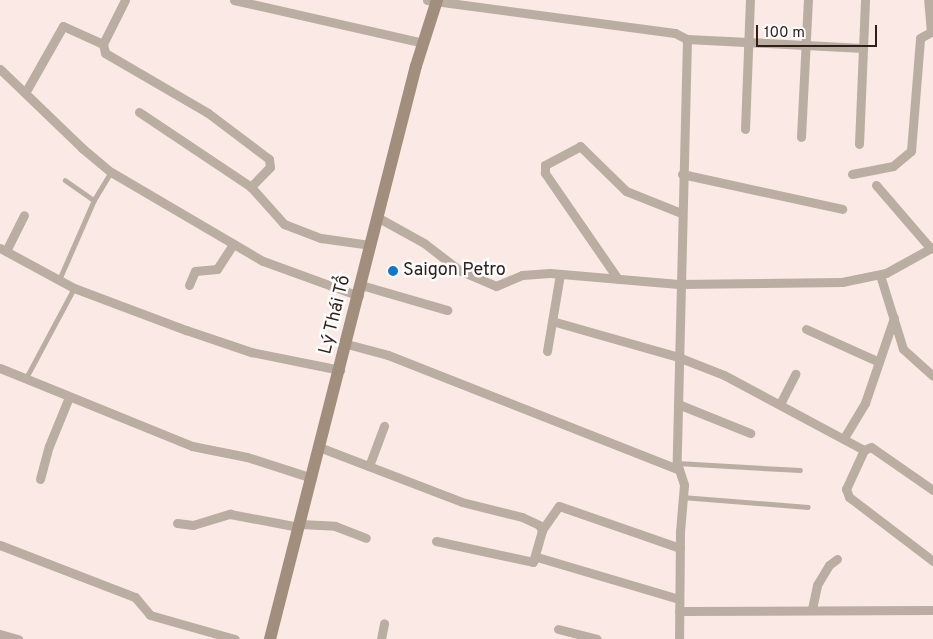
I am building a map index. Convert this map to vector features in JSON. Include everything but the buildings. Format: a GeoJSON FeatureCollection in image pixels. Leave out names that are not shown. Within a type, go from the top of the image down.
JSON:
{"type":"FeatureCollection","features":[{"type":"Feature","properties":{"kind":"main road","name":"Lý Thái Tổ"},"geometry":{"type":"LineString","coordinates":[[270,639],[347,344],[377,217],[433,1]]}},
{"type":"Feature","properties":{"kind":"street"},"geometry":{"type":"LineString","coordinates":[[125,0],[103,44],[105,53],[208,113],[269,159],[270,166],[251,187]]}},
{"type":"Feature","properties":{"kind":"street"},"geometry":{"type":"LineString","coordinates":[[234,0],[423,43]]}},
{"type":"Feature","properties":{"kind":"street"},"geometry":{"type":"LineString","coordinates":[[745,129],[750,0]]}},
{"type":"Feature","properties":{"kind":"street"},"geometry":{"type":"LineString","coordinates":[[801,137],[808,0]]}},
{"type":"Feature","properties":{"kind":"street"},"geometry":{"type":"LineString","coordinates":[[859,144],[865,0]]}},
{"type":"Feature","properties":{"kind":"street"},"geometry":{"type":"LineString","coordinates":[[852,174],[893,166],[911,152],[920,38],[932,30],[928,0]]}},
{"type":"Feature","properties":{"kind":"street"},"geometry":{"type":"LineString","coordinates":[[433,1],[675,33],[687,39],[863,48]]}},
{"type":"Feature","properties":{"kind":"street"},"geometry":{"type":"LineString","coordinates":[[25,93],[63,26],[103,44]]}},
{"type":"Feature","properties":{"kind":"street"},"geometry":{"type":"LineString","coordinates":[[679,639],[680,548],[684,485],[682,474],[677,466],[678,357],[687,39]]}},
{"type":"Feature","properties":{"kind":"street"},"geometry":{"type":"LineString","coordinates":[[0,70],[112,172],[233,244],[290,274],[447,310]]}},
{"type":"Feature","properties":{"kind":"street"},"geometry":{"type":"LineString","coordinates":[[139,112],[251,187],[284,224],[321,238],[370,245]]}},
{"type":"Feature","properties":{"kind":"street"},"geometry":{"type":"LineString","coordinates":[[618,279],[545,173],[545,164],[580,146],[626,191],[681,213]]}},
{"type":"Feature","properties":{"kind":"street"},"geometry":{"type":"LineString","coordinates":[[682,174],[842,209]]}},
{"type":"Feature","properties":{"kind":"street"},"geometry":{"type":"LineString","coordinates":[[377,217],[424,243],[459,270],[496,286],[522,275],[560,274],[680,284],[802,284],[880,275],[932,248],[876,184]]}},
{"type":"Feature","properties":{"kind":"street"},"geometry":{"type":"LineString","coordinates":[[24,215],[3,250],[74,288],[251,352],[340,370]]}},
{"type":"Feature","properties":{"kind":"street"},"geometry":{"type":"LineString","coordinates":[[189,285],[195,271],[217,269],[233,244]]}},
{"type":"Feature","properties":{"kind":"street"},"geometry":{"type":"LineString","coordinates":[[547,351],[560,274]]}},
{"type":"Feature","properties":{"kind":"street"},"geometry":{"type":"LineString","coordinates":[[880,275],[903,349],[933,376]]}},
{"type":"Feature","properties":{"kind":"street"},"geometry":{"type":"LineString","coordinates":[[844,438],[866,403],[894,318]]}},
{"type":"Feature","properties":{"kind":"street"},"geometry":{"type":"LineString","coordinates":[[552,321],[678,357],[724,375],[864,450]]}},
{"type":"Feature","properties":{"kind":"street"},"geometry":{"type":"LineString","coordinates":[[806,329],[878,362]]}},
{"type":"Feature","properties":{"kind":"street"},"geometry":{"type":"LineString","coordinates":[[347,344],[388,355],[677,466]]}},
{"type":"Feature","properties":{"kind":"street"},"geometry":{"type":"LineString","coordinates":[[0,368],[192,446],[247,457],[312,478]]}},
{"type":"Feature","properties":{"kind":"street"},"geometry":{"type":"LineString","coordinates":[[780,404],[795,374]]}},
{"type":"Feature","properties":{"kind":"street"},"geometry":{"type":"LineString","coordinates":[[40,478],[49,446],[70,397]]}},
{"type":"Feature","properties":{"kind":"street"},"geometry":{"type":"LineString","coordinates":[[678,404],[750,433]]}},
{"type":"Feature","properties":{"kind":"street"},"geometry":{"type":"LineString","coordinates":[[369,466],[384,426]]}},
{"type":"Feature","properties":{"kind":"street"},"geometry":{"type":"LineString","coordinates":[[320,447],[462,502],[522,517],[539,525],[542,530]]}},
{"type":"Feature","properties":{"kind":"street"},"geometry":{"type":"LineString","coordinates":[[933,490],[878,450],[871,447],[864,450],[848,481],[846,489],[849,497],[933,561]]}},
{"type":"Feature","properties":{"kind":"street"},"geometry":{"type":"LineString","coordinates":[[436,541],[523,562],[533,562],[537,556],[542,530],[555,509],[565,506],[680,548]]}},
{"type":"Feature","properties":{"kind":"street"},"geometry":{"type":"LineString","coordinates":[[177,523],[192,525],[230,514],[299,525],[335,526],[366,538]]}},
{"type":"Feature","properties":{"kind":"street"},"geometry":{"type":"LineString","coordinates":[[0,545],[135,597],[150,615],[235,639]]}},
{"type":"Feature","properties":{"kind":"street"},"geometry":{"type":"LineString","coordinates":[[537,556],[679,599]]}},
{"type":"Feature","properties":{"kind":"street"},"geometry":{"type":"LineString","coordinates":[[812,609],[817,585],[829,564],[837,558]]}},
{"type":"Feature","properties":{"kind":"street"},"geometry":{"type":"LineString","coordinates":[[679,611],[933,610]]}},
{"type":"Feature","properties":{"kind":"street"},"geometry":{"type":"LineString","coordinates":[[381,639],[384,623]]}},
{"type":"Feature","properties":{"kind":"street"},"geometry":{"type":"LineString","coordinates":[[558,629],[597,639]]}},
{"type":"Feature","properties":{"kind":"street"},"geometry":{"type":"LineString","coordinates":[[0,634],[18,639]]}},
{"type":"Feature","properties":{"kind":"lane"},"geometry":{"type":"LineString","coordinates":[[59,280],[94,200],[112,172]]}},
{"type":"Feature","properties":{"kind":"lane"},"geometry":{"type":"LineString","coordinates":[[65,180],[94,200]]}},
{"type":"Feature","properties":{"kind":"lane"},"geometry":{"type":"LineString","coordinates":[[26,378],[74,288]]}},
{"type":"Feature","properties":{"kind":"lane"},"geometry":{"type":"LineString","coordinates":[[677,466],[800,470]]}},
{"type":"Feature","properties":{"kind":"lane"},"geometry":{"type":"LineString","coordinates":[[682,498],[808,507]]}},
{"type":"Feature","properties":{"kind":"place","name":"Saigon Petro"},"geometry":{"type":"Point","coordinates":[393,271]}}]}
